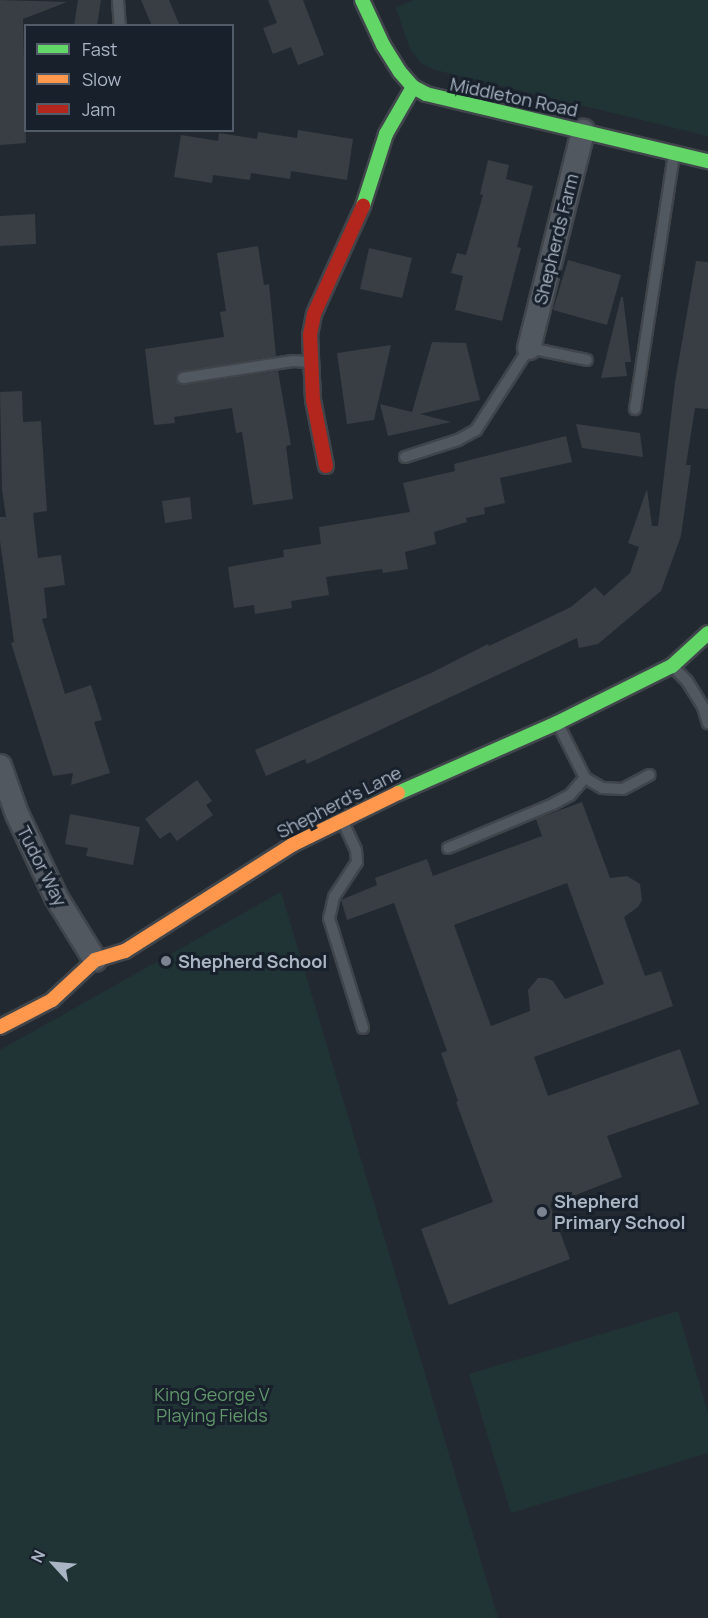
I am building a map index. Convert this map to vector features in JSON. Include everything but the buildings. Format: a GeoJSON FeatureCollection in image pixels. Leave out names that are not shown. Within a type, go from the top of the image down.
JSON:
{"type":"FeatureCollection","features":[{"type":"Feature","properties":{"kind":"street","name":"Middleton Road"},"geometry":{"type":"LineString","coordinates":[[362,0],[383,45],[400,72],[413,87],[439,99],[583,130],[708,161]]}},
{"type":"Feature","properties":{"kind":"street"},"geometry":{"type":"LineString","coordinates":[[326,466],[313,400],[310,362],[310,335],[314,314],[368,196],[386,134],[413,87]]}},
{"type":"Feature","properties":{"kind":"street","name":"Shepherds Farm"},"geometry":{"type":"LineString","coordinates":[[529,348],[583,130]]}},
{"type":"Feature","properties":{"kind":"street","name":"Shepherd's Lane"},"geometry":{"type":"LineString","coordinates":[[0,1027],[52,1000],[95,960],[125,951],[225,885],[341,819],[557,723],[672,666],[708,633]]}},
{"type":"Feature","properties":{"kind":"street","name":"Tudor Way"},"geometry":{"type":"LineString","coordinates":[[0,766],[17,814],[56,897],[95,960]]}},
{"type":"Feature","properties":{"kind":"lane"},"geometry":{"type":"LineString","coordinates":[[118,0],[120,24]]}},
{"type":"Feature","properties":{"kind":"lane"},"geometry":{"type":"LineString","coordinates":[[634,410],[675,153]]}},
{"type":"Feature","properties":{"kind":"lane"},"geometry":{"type":"LineString","coordinates":[[405,457],[458,440],[476,430],[529,348],[587,360]]}},
{"type":"Feature","properties":{"kind":"lane"},"geometry":{"type":"LineString","coordinates":[[183,378],[293,361],[310,362]]}},
{"type":"Feature","properties":{"kind":"lane"},"geometry":{"type":"LineString","coordinates":[[672,666],[687,681],[703,707],[708,723]]}},
{"type":"Feature","properties":{"kind":"lane"},"geometry":{"type":"LineString","coordinates":[[557,723],[585,778],[602,788],[623,789],[649,775]]}},
{"type":"Feature","properties":{"kind":"lane"},"geometry":{"type":"LineString","coordinates":[[447,848],[554,804],[570,795],[585,778]]}},
{"type":"Feature","properties":{"kind":"lane"},"geometry":{"type":"LineString","coordinates":[[341,819],[356,850],[357,862],[334,897],[329,918],[363,1028]]}},
{"type":"Feature","properties":{"kind":"green space"},"geometry":{"type":"Polygon","coordinates":[[[413,0],[708,0],[708,136],[435,70],[421,63],[410,49],[396,8],[413,0]]]}},
{"type":"Feature","properties":{"kind":"green space","name":"King George V Playing Fields"},"geometry":{"type":"Polygon","coordinates":[[[281,892],[498,1618],[0,1618],[0,1050],[281,892]]]}},
{"type":"Feature","properties":{"kind":"green space"},"geometry":{"type":"Polygon","coordinates":[[[678,1311],[708,1413],[708,1453],[511,1513],[469,1374],[678,1311]]]}},
{"type":"Feature","properties":{"kind":"traffic: fast"},"geometry":{"type":"LineString","coordinates":[[362,0],[383,45],[400,72],[413,87],[426,94],[708,161]]}},
{"type":"Feature","properties":{"kind":"traffic: fast"},"geometry":{"type":"LineString","coordinates":[[363,206],[386,134],[413,87]]}},
{"type":"Feature","properties":{"kind":"traffic: fast"},"geometry":{"type":"LineString","coordinates":[[398,793],[557,723],[672,666],[708,633]]}},
{"type":"Feature","properties":{"kind":"traffic: slow"},"geometry":{"type":"LineString","coordinates":[[0,1027],[52,1000],[95,960],[125,951],[292,845],[398,793]]}},
{"type":"Feature","properties":{"kind":"traffic: jam"},"geometry":{"type":"LineString","coordinates":[[326,466],[313,400],[310,335],[314,314],[363,206]]}},
{"type":"Feature","properties":{"kind":"place","name":"Shepherd School"},"geometry":{"type":"Point","coordinates":[166,961]}},
{"type":"Feature","properties":{"kind":"place","name":"Shepherd Primary School"},"geometry":{"type":"Point","coordinates":[542,1212]}}]}
